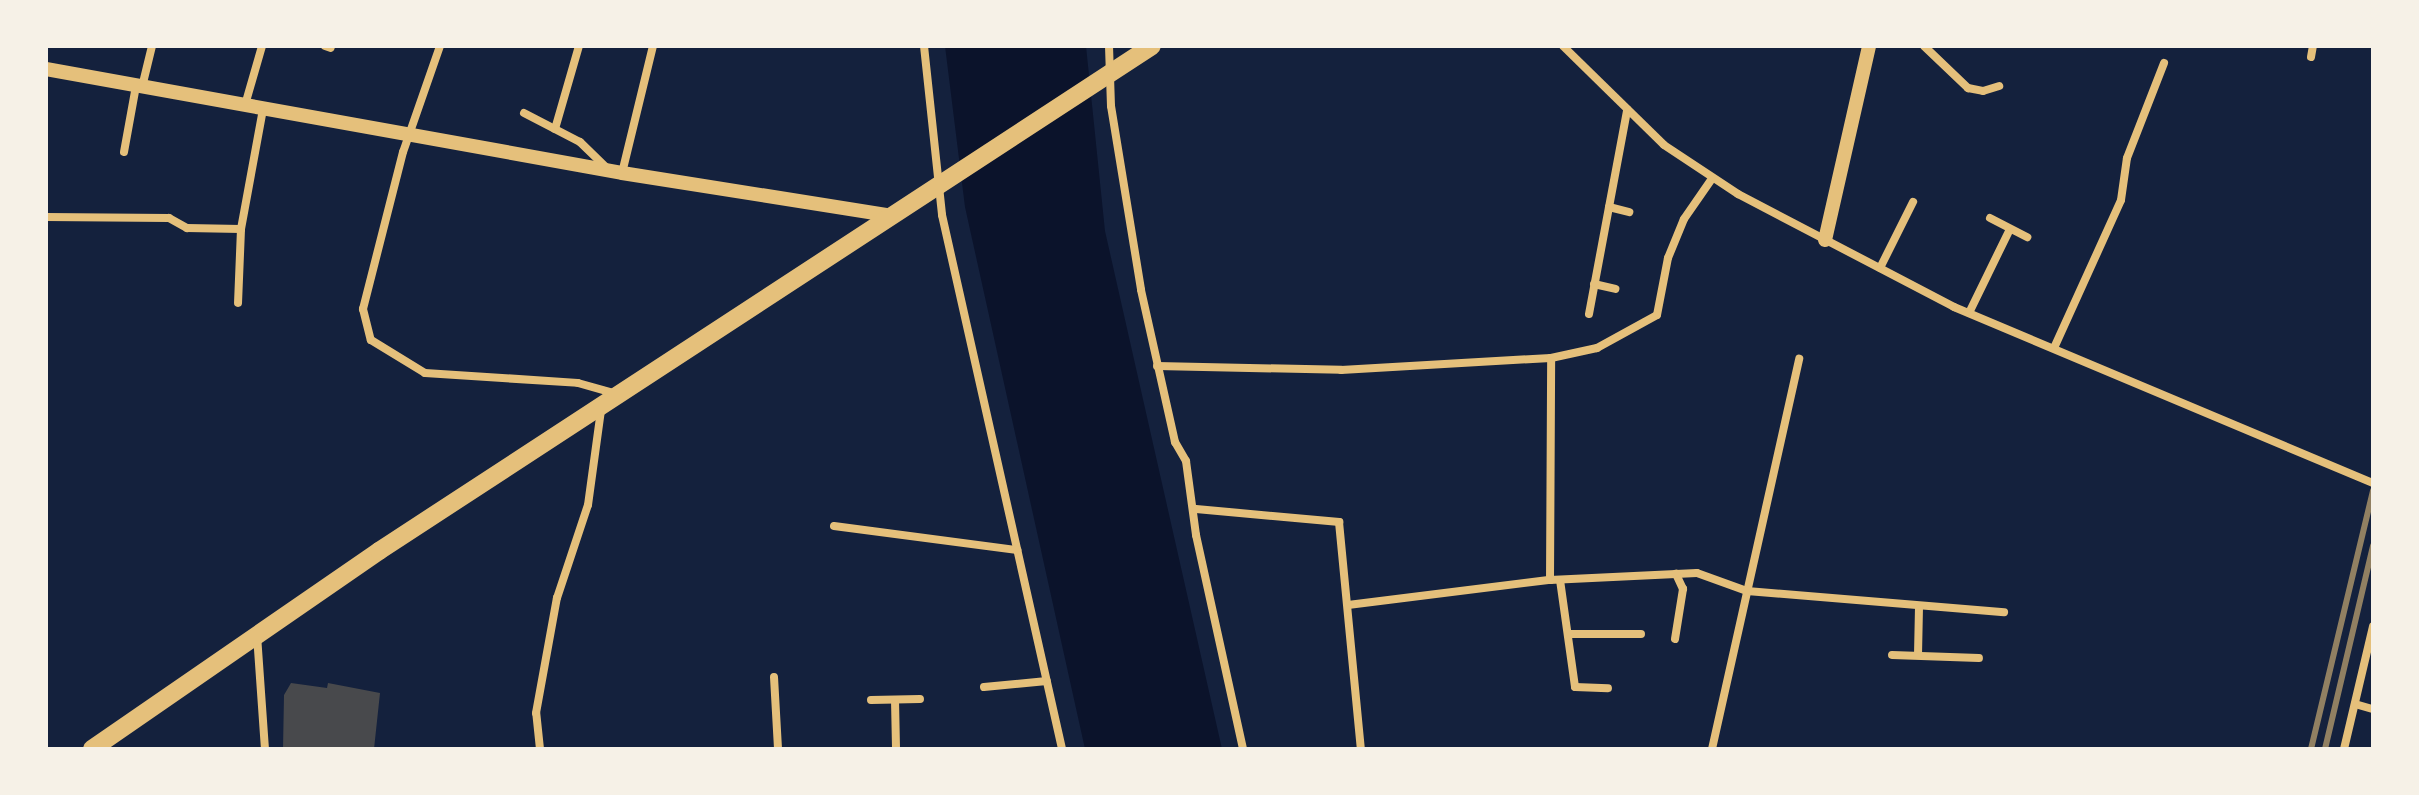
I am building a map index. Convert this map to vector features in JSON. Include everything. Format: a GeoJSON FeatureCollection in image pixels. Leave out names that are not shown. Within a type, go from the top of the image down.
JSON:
{"type":"FeatureCollection","features":[{"type":"Feature","properties":{"kind":"main road"},"geometry":{"type":"LineString","coordinates":[[92,749],[257,635],[602,408],[618,394],[888,215],[1152,46]]}},
{"type":"Feature","properties":{"kind":"street"},"geometry":{"type":"LineString","coordinates":[[124,152],[152,46]]}},
{"type":"Feature","properties":{"kind":"street"},"geometry":{"type":"LineString","coordinates":[[245,106],[262,46]]}},
{"type":"Feature","properties":{"kind":"street"},"geometry":{"type":"LineString","coordinates":[[440,46],[409,135],[363,309],[371,340],[425,373],[578,383],[618,394]]}},
{"type":"Feature","properties":{"kind":"street"},"geometry":{"type":"LineString","coordinates":[[555,129],[579,46]]}},
{"type":"Feature","properties":{"kind":"street"},"geometry":{"type":"LineString","coordinates":[[615,172],[653,46]]}},
{"type":"Feature","properties":{"kind":"street"},"geometry":{"type":"LineString","coordinates":[[924,46],[944,182],[1017,550],[1062,749]]}},
{"type":"Feature","properties":{"kind":"street"},"geometry":{"type":"LineString","coordinates":[[1109,46],[1102,80],[1157,366],[1196,509],[1196,535],[1243,749]]}},
{"type":"Feature","properties":{"kind":"street"},"geometry":{"type":"LineString","coordinates":[[1563,46],[1627,110],[1711,180],[1969,313],[2373,483]]}},
{"type":"Feature","properties":{"kind":"street"},"geometry":{"type":"LineString","coordinates":[[1825,240],[1869,46]]}},
{"type":"Feature","properties":{"kind":"street"},"geometry":{"type":"LineString","coordinates":[[1924,46],[1968,88],[1983,91],[1999,86]]}},
{"type":"Feature","properties":{"kind":"street"},"geometry":{"type":"LineString","coordinates":[[2311,57],[2313,46]]}},
{"type":"Feature","properties":{"kind":"street"},"geometry":{"type":"LineString","coordinates":[[2054,348],[2121,200],[2127,158],[2164,63]]}},
{"type":"Feature","properties":{"kind":"street"},"geometry":{"type":"LineString","coordinates":[[46,69],[615,172],[888,215]]}},
{"type":"Feature","properties":{"kind":"street"},"geometry":{"type":"LineString","coordinates":[[238,303],[241,229],[263,109]]}},
{"type":"Feature","properties":{"kind":"street"},"geometry":{"type":"LineString","coordinates":[[1589,314],[1627,110]]}},
{"type":"Feature","properties":{"kind":"street"},"geometry":{"type":"LineString","coordinates":[[524,113],[580,142],[615,172]]}},
{"type":"Feature","properties":{"kind":"street"},"geometry":{"type":"LineString","coordinates":[[1157,366],[1341,370],[1551,358],[1597,348],[1657,315],[1673,245],[1711,180]]}},
{"type":"Feature","properties":{"kind":"street"},"geometry":{"type":"LineString","coordinates":[[1880,268],[1913,202]]}},
{"type":"Feature","properties":{"kind":"street"},"geometry":{"type":"LineString","coordinates":[[1609,207],[1629,212]]}},
{"type":"Feature","properties":{"kind":"street"},"geometry":{"type":"LineString","coordinates":[[46,217],[169,218],[187,228],[241,229]]}},
{"type":"Feature","properties":{"kind":"street"},"geometry":{"type":"LineString","coordinates":[[1990,218],[2027,237]]}},
{"type":"Feature","properties":{"kind":"street"},"geometry":{"type":"LineString","coordinates":[[1969,313],[2010,229]]}},
{"type":"Feature","properties":{"kind":"street"},"geometry":{"type":"LineString","coordinates":[[1594,284],[1615,289]]}},
{"type":"Feature","properties":{"kind":"street"},"geometry":{"type":"LineString","coordinates":[[1550,580],[1551,358]]}},
{"type":"Feature","properties":{"kind":"street"},"geometry":{"type":"LineString","coordinates":[[1712,749],[1799,359]]}},
{"type":"Feature","properties":{"kind":"street"},"geometry":{"type":"LineString","coordinates":[[540,749],[536,713],[557,598],[588,505],[602,408]]}},
{"type":"Feature","properties":{"kind":"street"},"geometry":{"type":"LineString","coordinates":[[1196,509],[1339,522],[1361,749]]}},
{"type":"Feature","properties":{"kind":"street"},"geometry":{"type":"LineString","coordinates":[[834,526],[1017,550]]}},
{"type":"Feature","properties":{"kind":"street"},"geometry":{"type":"LineString","coordinates":[[1348,605],[1550,580],[1697,573],[1747,591],[2004,612]]}},
{"type":"Feature","properties":{"kind":"street"},"geometry":{"type":"LineString","coordinates":[[1675,639],[1683,589],[1676,574]]}},
{"type":"Feature","properties":{"kind":"street"},"geometry":{"type":"LineString","coordinates":[[1560,580],[1575,687],[1608,688]]}},
{"type":"Feature","properties":{"kind":"street"},"geometry":{"type":"LineString","coordinates":[[1918,655],[1919,606]]}},
{"type":"Feature","properties":{"kind":"street"},"geometry":{"type":"LineString","coordinates":[[2344,749],[2373,626]]}},
{"type":"Feature","properties":{"kind":"street"},"geometry":{"type":"LineString","coordinates":[[1568,634],[1641,634]]}},
{"type":"Feature","properties":{"kind":"street"},"geometry":{"type":"LineString","coordinates":[[257,635],[265,749]]}},
{"type":"Feature","properties":{"kind":"street"},"geometry":{"type":"LineString","coordinates":[[1892,655],[1979,658]]}},
{"type":"Feature","properties":{"kind":"street"},"geometry":{"type":"LineString","coordinates":[[774,677],[778,749]]}},
{"type":"Feature","properties":{"kind":"street"},"geometry":{"type":"LineString","coordinates":[[984,687],[1047,681]]}},
{"type":"Feature","properties":{"kind":"street"},"geometry":{"type":"LineString","coordinates":[[871,700],[920,699]]}},
{"type":"Feature","properties":{"kind":"street"},"geometry":{"type":"LineString","coordinates":[[895,700],[896,749]]}},
{"type":"Feature","properties":{"kind":"street"},"geometry":{"type":"LineString","coordinates":[[2355,704],[2373,709]]}},
{"type":"Feature","properties":{"kind":"water"},"geometry":{"type":"Polygon","coordinates":[[[945,46],[1086,46],[1105,231],[1222,749],[1085,749],[965,207],[945,46]]]}},
{"type":"Feature","properties":{"kind":"building"},"geometry":{"type":"Polygon","coordinates":[[[291,683],[327,688],[328,683],[380,693],[374,749],[283,749],[284,695],[291,683]]]}},
{"type":"Feature","properties":{"kind":"railway"},"geometry":{"type":"LineString","coordinates":[[2311,749],[2373,490]]}},
{"type":"Feature","properties":{"kind":"railway"},"geometry":{"type":"LineString","coordinates":[[2325,749],[2373,546]]}}]}
